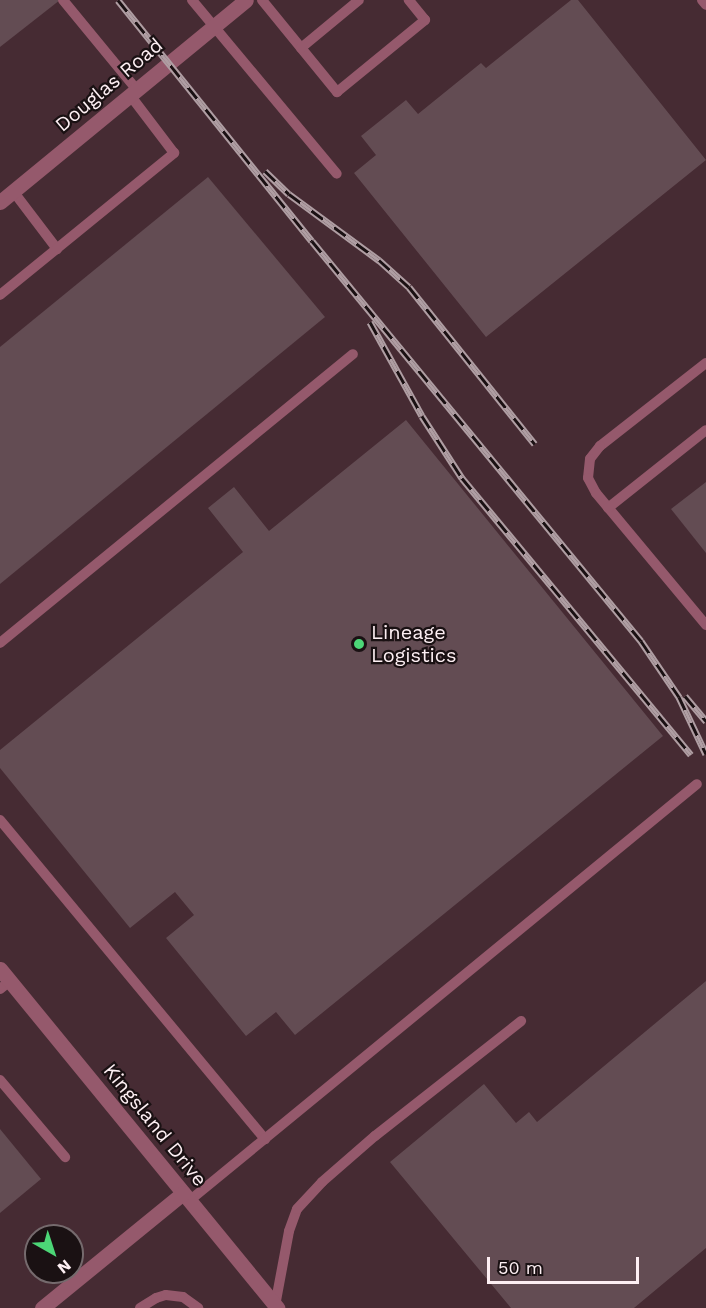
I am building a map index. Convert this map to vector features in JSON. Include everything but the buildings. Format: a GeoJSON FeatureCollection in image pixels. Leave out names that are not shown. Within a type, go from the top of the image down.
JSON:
{"type":"FeatureCollection","features":[{"type":"Feature","properties":{"kind":"street","name":"Douglas Road"},"geometry":{"type":"LineString","coordinates":[[0,202],[246,0]]}},
{"type":"Feature","properties":{"kind":"street","name":"Kingsland Drive"},"geometry":{"type":"LineString","coordinates":[[3,980],[276,1307]]}},
{"type":"Feature","properties":{"kind":"street"},"geometry":{"type":"LineString","coordinates":[[42,1308],[186,1197]]}},
{"type":"Feature","properties":{"kind":"lane"},"geometry":{"type":"LineString","coordinates":[[0,295],[174,153],[133,93],[63,0]]}},
{"type":"Feature","properties":{"kind":"lane"},"geometry":{"type":"LineString","coordinates":[[192,0],[337,174]]}},
{"type":"Feature","properties":{"kind":"lane"},"geometry":{"type":"LineString","coordinates":[[262,0],[337,92],[425,20],[409,0]]}},
{"type":"Feature","properties":{"kind":"lane"},"geometry":{"type":"LineString","coordinates":[[301,48],[359,0]]}},
{"type":"Feature","properties":{"kind":"lane"},"geometry":{"type":"LineString","coordinates":[[702,0],[706,5]]}},
{"type":"Feature","properties":{"kind":"lane"},"geometry":{"type":"LineString","coordinates":[[13,191],[57,249]]}},
{"type":"Feature","properties":{"kind":"lane"},"geometry":{"type":"LineString","coordinates":[[0,643],[353,354]]}},
{"type":"Feature","properties":{"kind":"lane"},"geometry":{"type":"LineString","coordinates":[[706,363],[600,446],[590,459],[588,478],[609,508],[706,625]]}},
{"type":"Feature","properties":{"kind":"lane"},"geometry":{"type":"LineString","coordinates":[[609,508],[706,430]]}},
{"type":"Feature","properties":{"kind":"lane"},"geometry":{"type":"LineString","coordinates":[[186,1197],[265,1138],[697,784]]}},
{"type":"Feature","properties":{"kind":"lane"},"geometry":{"type":"LineString","coordinates":[[0,820],[265,1138]]}},
{"type":"Feature","properties":{"kind":"lane"},"geometry":{"type":"LineString","coordinates":[[276,1307],[289,1231],[297,1209],[322,1182],[375,1136],[521,1021]]}},
{"type":"Feature","properties":{"kind":"lane"},"geometry":{"type":"LineString","coordinates":[[0,1080],[65,1157]]}},
{"type":"Feature","properties":{"kind":"lane"},"geometry":{"type":"LineString","coordinates":[[140,1308],[166,1295],[183,1298],[198,1308]]}},
{"type":"Feature","properties":{"kind":"shaded area"},"geometry":{"type":"Polygon","coordinates":[[[0,0],[706,0],[706,1308],[0,1308],[0,0]]]}},
{"type":"Feature","properties":{"kind":"railway"},"geometry":{"type":"LineString","coordinates":[[118,0],[312,241],[641,641],[679,697],[706,754]]}},
{"type":"Feature","properties":{"kind":"railway"},"geometry":{"type":"LineString","coordinates":[[265,171],[289,194],[379,260],[409,287],[535,444]]}},
{"type":"Feature","properties":{"kind":"railway"},"geometry":{"type":"LineString","coordinates":[[370,322],[422,416],[462,478],[691,755]]}},
{"type":"Feature","properties":{"kind":"railway"},"geometry":{"type":"LineString","coordinates":[[685,696],[706,721]]}},
{"type":"Feature","properties":{"kind":"place","name":"Lineage Logistics"},"geometry":{"type":"Point","coordinates":[359,644]}}]}
